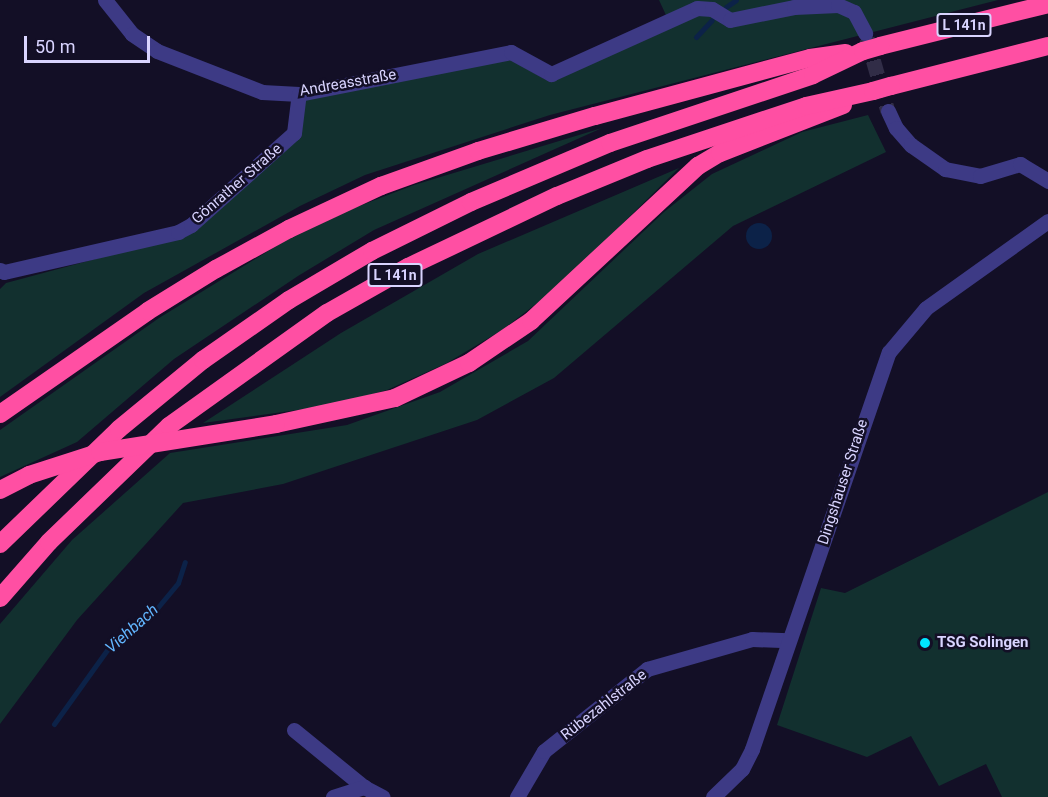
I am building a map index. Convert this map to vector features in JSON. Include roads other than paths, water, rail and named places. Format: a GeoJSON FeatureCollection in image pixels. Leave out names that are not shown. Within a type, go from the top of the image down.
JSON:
{"type":"FeatureCollection","features":[{"type":"Feature","properties":{"kind":"highway","name":"L 141n"},"geometry":{"type":"LineString","coordinates":[[0,544],[119,429],[203,360],[289,300],[372,250],[471,201],[610,143],[813,75],[871,49],[1048,4]]}},
{"type":"Feature","properties":{"kind":"highway","name":"L 141n"},"geometry":{"type":"LineString","coordinates":[[0,598],[49,542],[169,426],[327,313],[408,267],[587,184],[806,106],[1048,46]]}},
{"type":"Feature","properties":{"kind":"highway"},"geometry":{"type":"LineString","coordinates":[[0,414],[148,311],[216,269],[289,229],[381,186],[478,151],[595,116],[810,58],[871,49]]}},
{"type":"Feature","properties":{"kind":"highway"},"geometry":{"type":"LineString","coordinates":[[0,490],[29,475],[100,452],[276,424],[395,398],[469,363],[531,321],[698,166],[873,91]]}},
{"type":"Feature","properties":{"kind":"street","name":"Andreasstraße"},"geometry":{"type":"LineString","coordinates":[[105,0],[132,34],[173,60],[244,88],[299,94],[511,52],[551,74],[697,8],[712,9],[730,20],[803,5],[838,5],[854,12],[865,33]]}},
{"type":"Feature","properties":{"kind":"street","name":"Gönrather Straße"},"geometry":{"type":"LineString","coordinates":[[0,270],[4,272],[178,232],[191,225],[294,133],[299,94]]}},
{"type":"Feature","properties":{"kind":"street"},"geometry":{"type":"LineString","coordinates":[[888,111],[896,128],[911,145],[945,169],[980,176],[1020,164],[1048,181]]}},
{"type":"Feature","properties":{"kind":"street","name":"Dingshauser Straße"},"geometry":{"type":"LineString","coordinates":[[713,797],[748,760],[889,352],[926,308],[1048,220]]}},
{"type":"Feature","properties":{"kind":"street","name":"Rübezahlstraße"},"geometry":{"type":"LineString","coordinates":[[517,797],[544,751],[647,669],[752,639],[788,640]]}},
{"type":"Feature","properties":{"kind":"street"},"geometry":{"type":"LineString","coordinates":[[294,730],[364,787],[383,797]]}},
{"type":"Feature","properties":{"kind":"street"},"geometry":{"type":"LineString","coordinates":[[333,797],[364,787]]}},
{"type":"Feature","properties":{"kind":"water"},"geometry":{"type":"Polygon","coordinates":[[[759,223],[768,227],[772,236],[768,245],[759,249],[750,245],[746,236],[750,227],[759,223]]]}},
{"type":"Feature","properties":{"kind":"waterway","name":"Viehbach"},"geometry":{"type":"LineString","coordinates":[[726,7],[736,0]]}},
{"type":"Feature","properties":{"kind":"waterway","name":"Viehbach"},"geometry":{"type":"LineString","coordinates":[[696,37],[712,20]]}},
{"type":"Feature","properties":{"kind":"waterway","name":"Viehbach"},"geometry":{"type":"LineString","coordinates":[[54,724],[107,650],[148,619],[178,583],[185,562]]}},
{"type":"Feature","properties":{"kind":"tunnel"},"geometry":{"type":"LineString","coordinates":[[867,38],[888,111]]}},
{"type":"Feature","properties":{"kind":"place","name":"TSG Solingen"},"geometry":{"type":"Point","coordinates":[925,643]}}]}
